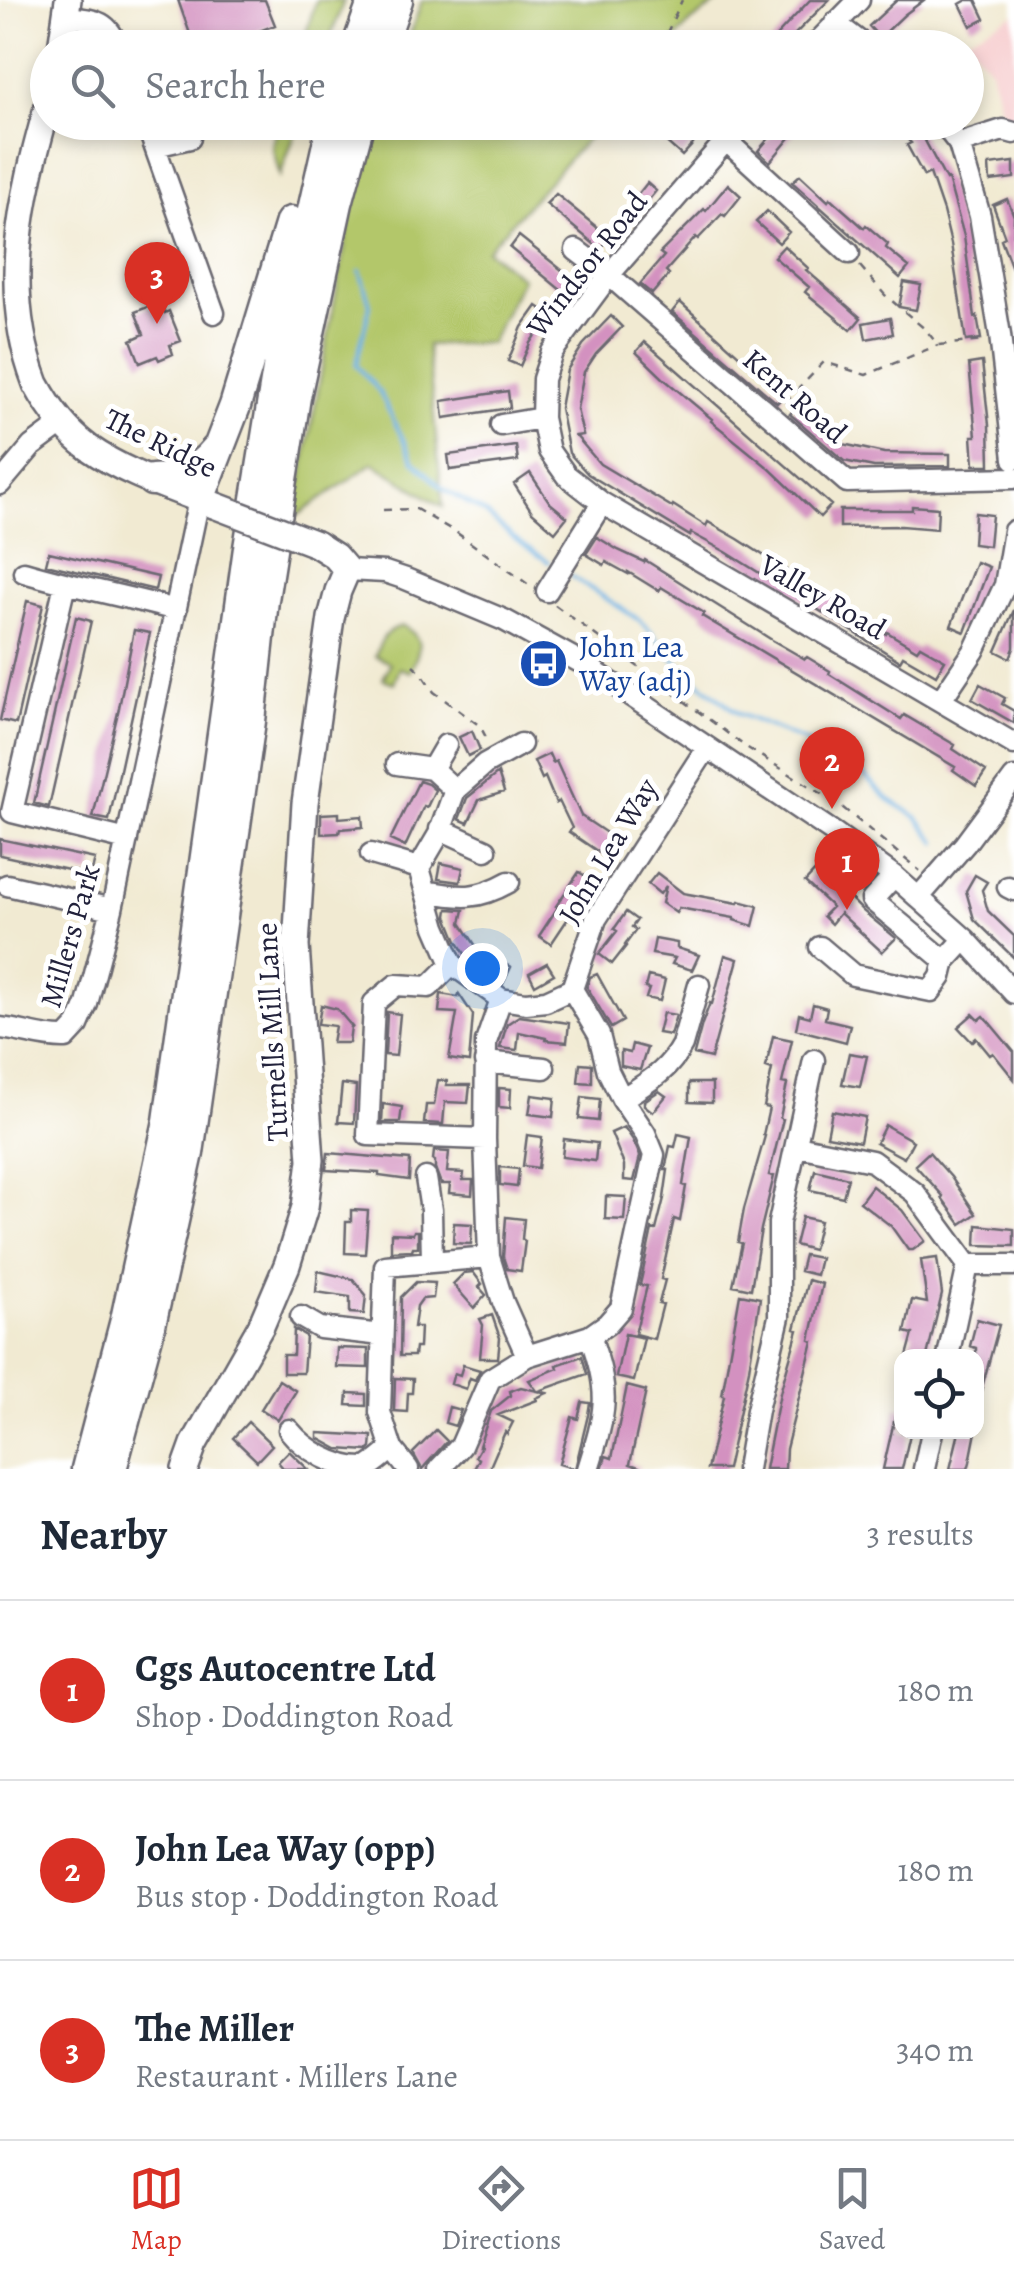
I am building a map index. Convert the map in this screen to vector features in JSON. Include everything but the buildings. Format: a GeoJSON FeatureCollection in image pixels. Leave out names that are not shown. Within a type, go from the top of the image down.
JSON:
{"type":"FeatureCollection","features":[{"type":"Feature","properties":{"kind":"highway"},"geometry":{"type":"LineString","coordinates":[[364,30],[374,0]]}},
{"type":"Feature","properties":{"kind":"highway"},"geometry":{"type":"LineString","coordinates":[[386,30],[396,0]]}},
{"type":"Feature","properties":{"kind":"highway"},"geometry":{"type":"LineString","coordinates":[[206,502],[219,446],[300,196],[324,140]]}},
{"type":"Feature","properties":{"kind":"highway"},"geometry":{"type":"LineString","coordinates":[[86,1469],[126,1320],[169,1122],[249,548],[280,357],[328,140]]}},
{"type":"Feature","properties":{"kind":"highway"},"geometry":{"type":"LineString","coordinates":[[112,1469],[150,1325],[188,1153],[295,396],[354,140]]}},
{"type":"Feature","properties":{"kind":"highway"},"geometry":{"type":"LineString","coordinates":[[152,480],[186,474],[203,464],[219,446]]}},
{"type":"Feature","properties":{"kind":"main road","name":"The Ridge"},"geometry":{"type":"LineString","coordinates":[[38,140],[5,264],[20,351],[43,397],[80,441],[102,456],[152,480],[316,544],[335,556],[347,570]]}},
{"type":"Feature","properties":{"kind":"main road","name":"Turnells Mill Lane"},"geometry":{"type":"LineString","coordinates":[[185,1469],[194,1444],[261,1326],[288,1265],[306,1207],[311,1160],[296,946],[305,803],[331,618],[347,570]]}},
{"type":"Feature","properties":{"kind":"street"},"geometry":{"type":"LineString","coordinates":[[829,30],[859,0]]}},
{"type":"Feature","properties":{"kind":"street"},"geometry":{"type":"LineString","coordinates":[[67,8],[100,22],[109,30]]}},
{"type":"Feature","properties":{"kind":"street"},"geometry":{"type":"LineString","coordinates":[[835,23],[844,30]]}},
{"type":"Feature","properties":{"kind":"street"},"geometry":{"type":"LineString","coordinates":[[984,136],[1002,130],[1014,133]]}},
{"type":"Feature","properties":{"kind":"street"},"geometry":{"type":"LineString","coordinates":[[152,140],[214,312]]}},
{"type":"Feature","properties":{"kind":"street"},"geometry":{"type":"LineString","coordinates":[[154,146],[181,140]]}},
{"type":"Feature","properties":{"kind":"street"},"geometry":{"type":"LineString","coordinates":[[726,140],[849,253]]}},
{"type":"Feature","properties":{"kind":"street","name":"Windsor Road"},"geometry":{"type":"LineString","coordinates":[[602,503],[566,474],[549,451],[542,418],[544,379],[552,352],[610,275],[726,140]]}},
{"type":"Feature","properties":{"kind":"street"},"geometry":{"type":"LineString","coordinates":[[956,140],[980,216],[1014,459]]}},
{"type":"Feature","properties":{"kind":"street"},"geometry":{"type":"LineString","coordinates":[[959,144],[971,140]]}},
{"type":"Feature","properties":{"kind":"street","name":"Kent Road"},"geometry":{"type":"LineString","coordinates":[[576,250],[610,275],[847,482],[1014,478]]}},
{"type":"Feature","properties":{"kind":"street"},"geometry":{"type":"LineString","coordinates":[[500,425],[542,418]]}},
{"type":"Feature","properties":{"kind":"street"},"geometry":{"type":"LineString","coordinates":[[0,484],[20,458],[63,423]]}},
{"type":"Feature","properties":{"kind":"street","name":"Millers Park"},"geometry":{"type":"LineString","coordinates":[[0,1028],[20,1029],[52,1039],[66,1038],[78,1025],[112,909],[176,610],[206,502]]}},
{"type":"Feature","properties":{"kind":"street"},"geometry":{"type":"LineString","coordinates":[[543,593],[602,503]]}},
{"type":"Feature","properties":{"kind":"street","name":"Valley Road"},"geometry":{"type":"LineString","coordinates":[[602,503],[1014,744]]}},
{"type":"Feature","properties":{"kind":"street"},"geometry":{"type":"LineString","coordinates":[[941,700],[974,651],[1004,585],[1014,531]]}},
{"type":"Feature","properties":{"kind":"street"},"geometry":{"type":"LineString","coordinates":[[347,570],[385,572],[406,579],[504,620],[582,664],[894,876],[926,889],[1014,993]]}},
{"type":"Feature","properties":{"kind":"street"},"geometry":{"type":"LineString","coordinates":[[24,572],[176,610]]}},
{"type":"Feature","properties":{"kind":"street","name":"Millers Park"},"geometry":{"type":"LineString","coordinates":[[65,584],[9,784],[12,812],[127,840]]}},
{"type":"Feature","properties":{"kind":"street"},"geometry":{"type":"LineString","coordinates":[[439,1469],[461,1446],[490,1380],[527,1356],[590,1336],[620,1308],[654,1155],[608,1071],[599,1035],[572,989],[546,1002],[501,1000],[452,964],[436,927],[419,868],[455,790],[485,764],[521,744]]}},
{"type":"Feature","properties":{"kind":"street"},"geometry":{"type":"LineString","coordinates":[[432,769],[446,745]]}},
{"type":"Feature","properties":{"kind":"street","name":"John Lea Way"},"geometry":{"type":"LineString","coordinates":[[572,989],[596,918],[706,749]]}},
{"type":"Feature","properties":{"kind":"street"},"geometry":{"type":"LineString","coordinates":[[397,764],[432,769],[455,790]]}},
{"type":"Feature","properties":{"kind":"street"},"geometry":{"type":"LineString","coordinates":[[926,889],[1014,778]]}},
{"type":"Feature","properties":{"kind":"street"},"geometry":{"type":"LineString","coordinates":[[440,829],[486,850]]}},
{"type":"Feature","properties":{"kind":"street"},"geometry":{"type":"LineString","coordinates":[[370,854],[419,868]]}},
{"type":"Feature","properties":{"kind":"street"},"geometry":{"type":"LineString","coordinates":[[894,876],[872,900],[945,961]]}},
{"type":"Feature","properties":{"kind":"street"},"geometry":{"type":"LineString","coordinates":[[426,892],[474,897],[509,882]]}},
{"type":"Feature","properties":{"kind":"street"},"geometry":{"type":"LineString","coordinates":[[7,885],[112,909]]}},
{"type":"Feature","properties":{"kind":"street"},"geometry":{"type":"LineString","coordinates":[[820,947],[852,975],[931,991],[941,977],[945,961],[965,939]]}},
{"type":"Feature","properties":{"kind":"street"},"geometry":{"type":"LineString","coordinates":[[452,964],[429,987],[396,985],[374,1003],[368,1135],[485,1139]]}},
{"type":"Feature","properties":{"kind":"street"},"geometry":{"type":"LineString","coordinates":[[622,1099],[669,1067],[682,1046],[699,984]]}},
{"type":"Feature","properties":{"kind":"street"},"geometry":{"type":"LineString","coordinates":[[501,1000],[486,1042],[489,1257],[503,1302],[527,1356]]}},
{"type":"Feature","properties":{"kind":"street"},"geometry":{"type":"LineString","coordinates":[[747,1469],[779,1317],[779,1223],[814,1060]]}},
{"type":"Feature","properties":{"kind":"street"},"geometry":{"type":"LineString","coordinates":[[486,1062],[544,1068]]}},
{"type":"Feature","properties":{"kind":"street"},"geometry":{"type":"LineString","coordinates":[[796,1146],[872,1161],[915,1193],[968,1265],[950,1349]]}},
{"type":"Feature","properties":{"kind":"street"},"geometry":{"type":"LineString","coordinates":[[426,1178],[432,1262]]}},
{"type":"Feature","properties":{"kind":"street"},"geometry":{"type":"LineString","coordinates":[[408,1469],[392,1449],[380,1412],[385,1266],[489,1257]]}},
{"type":"Feature","properties":{"kind":"street"},"geometry":{"type":"LineString","coordinates":[[968,1265],[1014,1265]]}},
{"type":"Feature","properties":{"kind":"street"},"geometry":{"type":"LineString","coordinates":[[301,1317],[330,1331],[382,1335]]}},
{"type":"Feature","properties":{"kind":"street"},"geometry":{"type":"LineString","coordinates":[[588,1469],[601,1427],[606,1392],[590,1336]]}},
{"type":"Feature","properties":{"kind":"street"},"geometry":{"type":"LineString","coordinates":[[288,1430],[302,1446],[340,1468],[367,1468],[392,1449]]}},
{"type":"Feature","properties":{"kind":"street"},"geometry":{"type":"LineString","coordinates":[[924,1469],[930,1439]]}},
{"type":"Feature","properties":{"kind":"path"},"geometry":{"type":"LineString","coordinates":[[668,30],[682,0]]}},
{"type":"Feature","properties":{"kind":"path"},"geometry":{"type":"LineString","coordinates":[[849,253],[885,295],[938,345]]}},
{"type":"Feature","properties":{"kind":"path"},"geometry":{"type":"LineString","coordinates":[[773,417],[824,362],[866,375],[938,345],[1000,340]]}},
{"type":"Feature","properties":{"kind":"path"},"geometry":{"type":"LineString","coordinates":[[384,510],[416,509],[543,593],[746,748],[838,802],[926,889]]}},
{"type":"Feature","properties":{"kind":"path"},"geometry":{"type":"LineString","coordinates":[[413,665],[434,692],[480,726],[497,757]]}},
{"type":"Feature","properties":{"kind":"shaded area"},"geometry":{"type":"Polygon","coordinates":[[[1014,14],[1014,121],[1002,118],[991,70],[984,61],[983,30],[1014,14]]]}},
{"type":"Feature","properties":{"kind":"green space"},"geometry":{"type":"Polygon","coordinates":[[[316,0],[344,0],[333,30],[307,30],[316,0]]]}},
{"type":"Feature","properties":{"kind":"green space"},"geometry":{"type":"Polygon","coordinates":[[[422,0],[722,0],[684,30],[412,30],[422,0]]]}},
{"type":"Feature","properties":{"kind":"green space"},"geometry":{"type":"Polygon","coordinates":[[[274,140],[293,140],[280,176],[274,140]]]}},
{"type":"Feature","properties":{"kind":"green space"},"geometry":{"type":"Polygon","coordinates":[[[374,140],[586,140],[487,250],[522,278],[490,343],[427,345],[443,507],[373,463],[294,518],[353,202],[374,140]]]}},
{"type":"Feature","properties":{"kind":"green space"},"geometry":{"type":"Polygon","coordinates":[[[403,626],[415,636],[419,646],[410,672],[400,668],[394,683],[383,679],[390,663],[375,656],[384,636],[403,626]]]}},
{"type":"Feature","properties":{"kind":"waterway"},"geometry":{"type":"LineString","coordinates":[[360,271],[370,305],[356,365],[379,391],[414,461],[442,488],[485,513],[549,562]]}},
{"type":"Feature","properties":{"kind":"waterway"},"geometry":{"type":"LineString","coordinates":[[571,576],[641,621],[684,670],[739,714],[854,765],[888,799],[917,817],[937,843]]}},
{"type":"Feature","properties":{"kind":"place","name":"The Miller"},"geometry":{"type":"Point","coordinates":[157,324]}},
{"type":"Feature","properties":{"kind":"place","name":"John Lea Way (adj)"},"geometry":{"type":"Point","coordinates":[544,664]}},
{"type":"Feature","properties":{"kind":"place","name":"John Lea Way (opp)"},"geometry":{"type":"Point","coordinates":[832,809]}},
{"type":"Feature","properties":{"kind":"place","name":"Cgs Autocentre Ltd"},"geometry":{"type":"Point","coordinates":[847,910]}}]}
